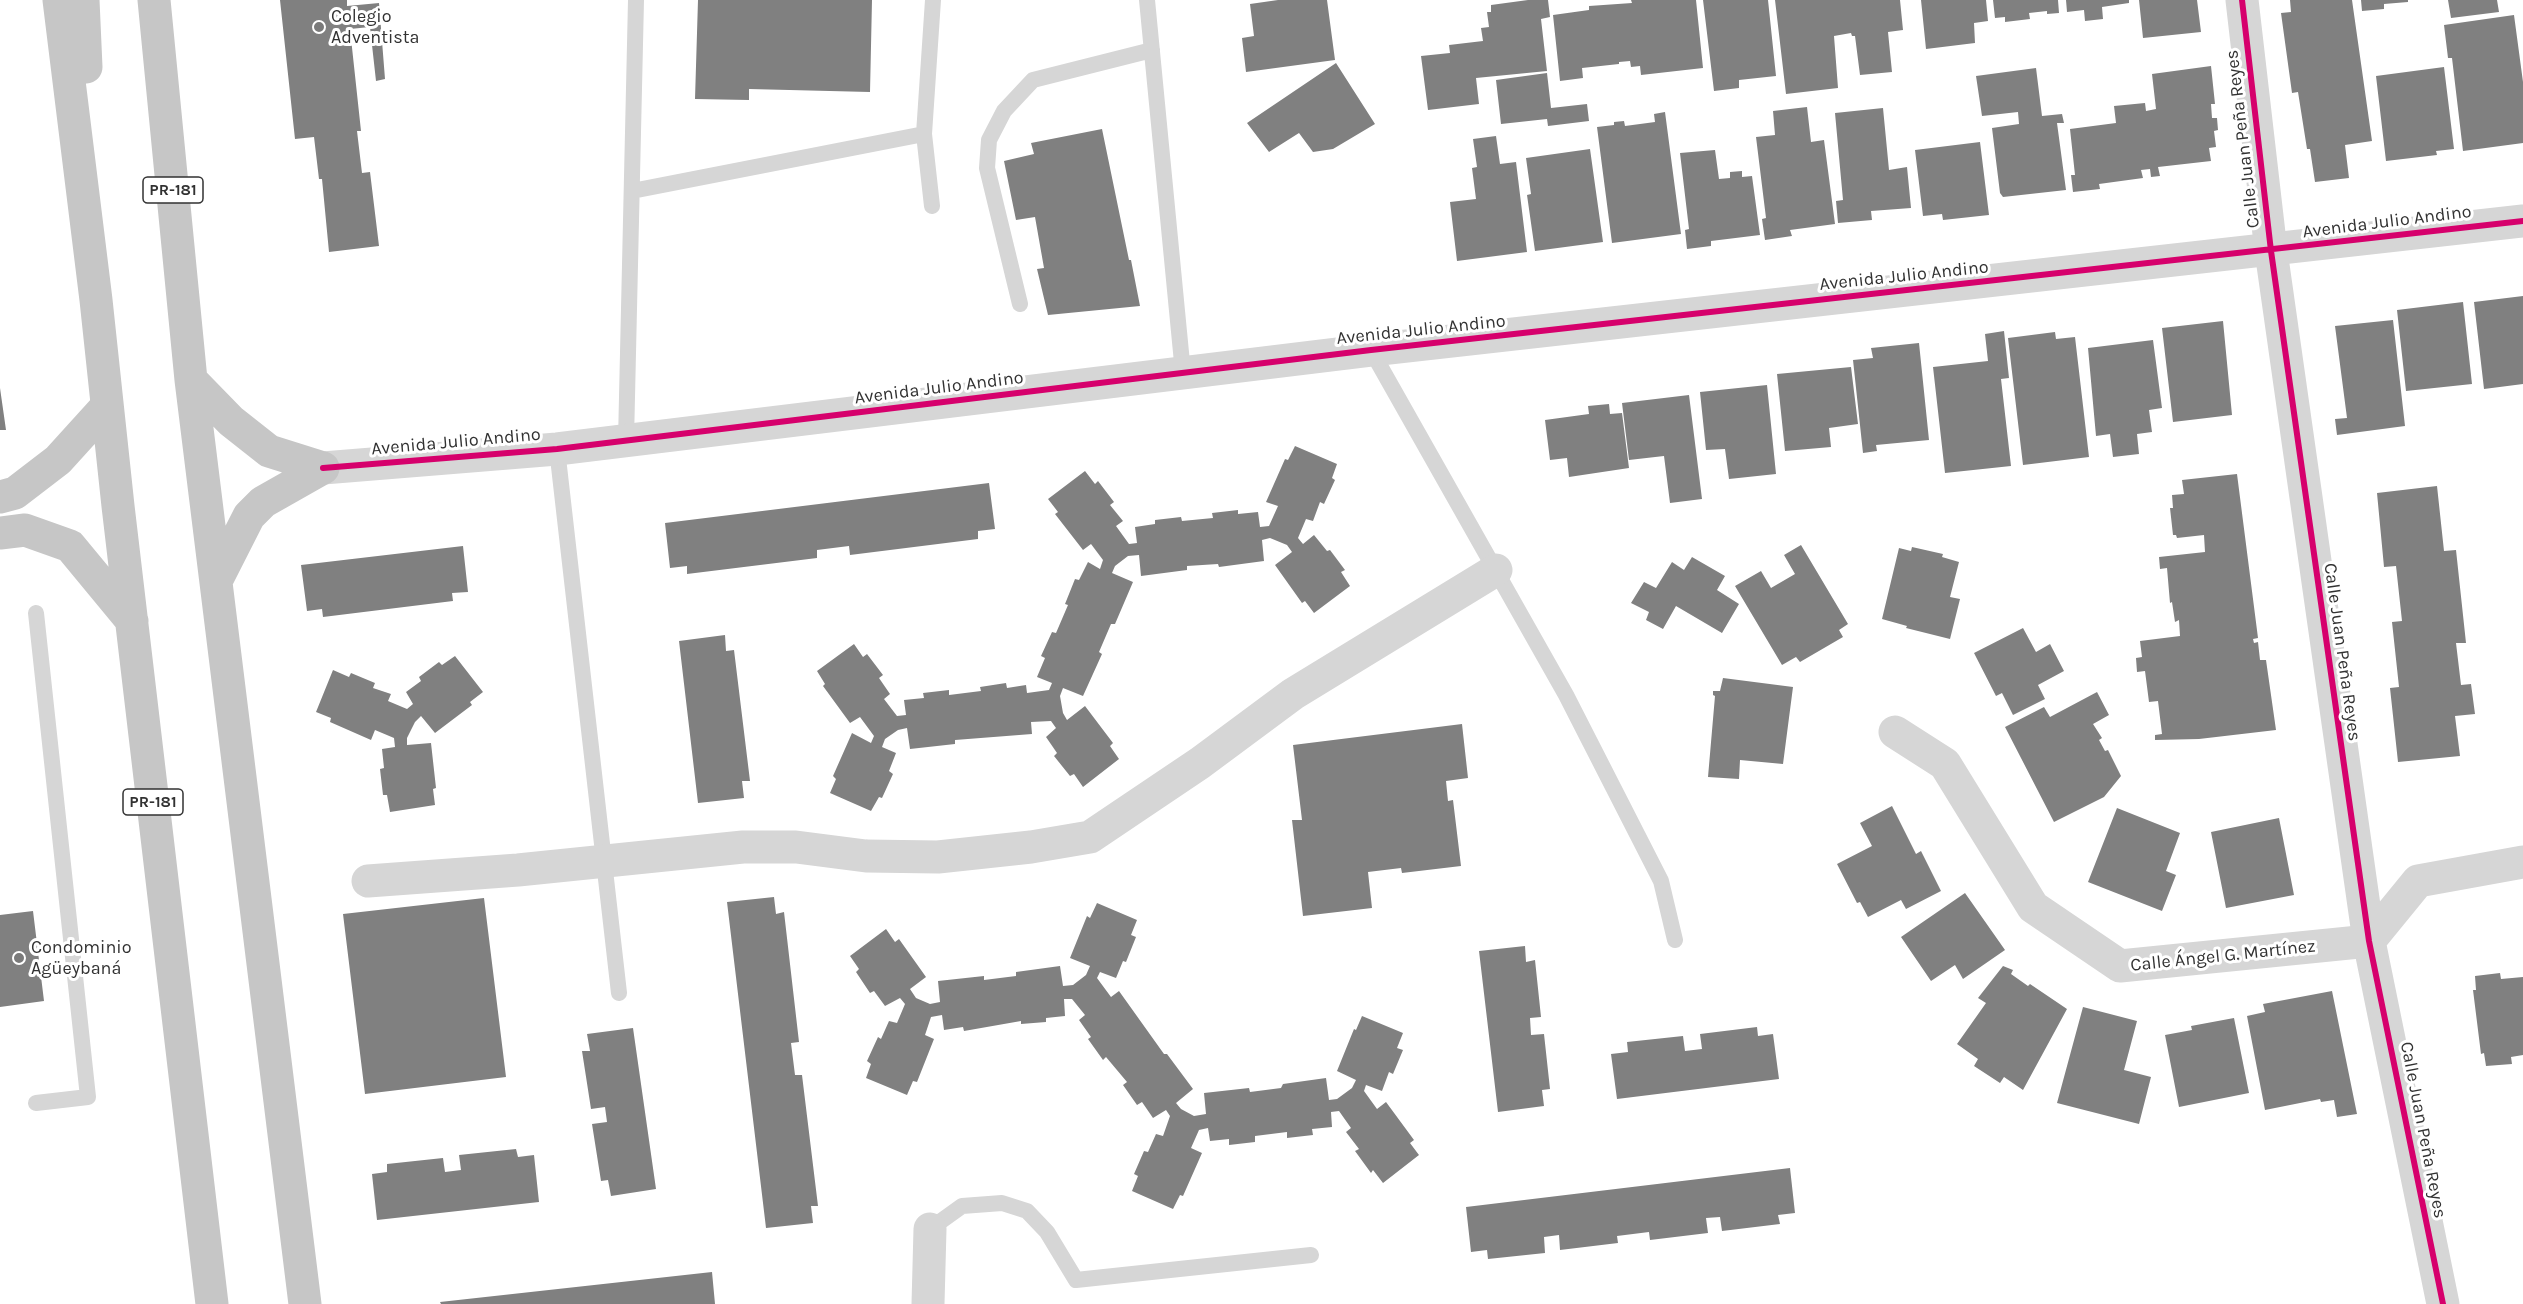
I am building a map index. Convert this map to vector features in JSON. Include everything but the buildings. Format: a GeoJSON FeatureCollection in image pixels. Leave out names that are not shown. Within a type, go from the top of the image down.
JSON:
{"type":"FeatureCollection","features":[{"type":"Feature","properties":{"kind":"highway"},"geometry":{"type":"LineString","coordinates":[[59,0],[96,300]]}},
{"type":"Feature","properties":{"kind":"highway","name":"PR-181"},"geometry":{"type":"LineString","coordinates":[[83,0],[96,300],[212,1304]]}},
{"type":"Feature","properties":{"kind":"highway","name":"PR-181"},"geometry":{"type":"LineString","coordinates":[[154,0],[191,380],[304,1304]]}},
{"type":"Feature","properties":{"kind":"highway"},"geometry":{"type":"LineString","coordinates":[[191,380],[231,420],[269,451],[323,468]]}},
{"type":"Feature","properties":{"kind":"highway"},"geometry":{"type":"LineString","coordinates":[[0,497],[15,493],[58,460],[107,406]]}},
{"type":"Feature","properties":{"kind":"highway"},"geometry":{"type":"LineString","coordinates":[[216,581],[249,516],[264,502],[323,468]]}},
{"type":"Feature","properties":{"kind":"highway"},"geometry":{"type":"LineString","coordinates":[[0,533],[25,530],[70,546],[132,621]]}},
{"type":"Feature","properties":{"kind":"street","name":"Calle Juan Peña Reyes"},"geometry":{"type":"LineString","coordinates":[[2242,0],[2271,251],[2369,941],[2443,1304]]}},
{"type":"Feature","properties":{"kind":"street","name":"Avenida Julio Andino"},"geometry":{"type":"LineString","coordinates":[[323,468],[557,449],[1371,350],[2523,221]]}},
{"type":"Feature","properties":{"kind":"street"},"geometry":{"type":"LineString","coordinates":[[368,881],[518,870],[743,847],[796,847],[866,856],[938,857],[1031,847],[1090,837],[1200,763],[1293,694],[1496,570]]}},
{"type":"Feature","properties":{"kind":"street","name":"Calle Ángel G. Martínez"},"geometry":{"type":"LineString","coordinates":[[1895,732],[1944,764],[2033,907],[2120,966],[2369,941]]}},
{"type":"Feature","properties":{"kind":"street"},"geometry":{"type":"LineString","coordinates":[[2369,941],[2418,881],[2523,862]]}},
{"type":"Feature","properties":{"kind":"street"},"geometry":{"type":"LineString","coordinates":[[928,1304],[930,1229]]}},
{"type":"Feature","properties":{"kind":"lane"},"geometry":{"type":"LineString","coordinates":[[626,441],[636,0]]}},
{"type":"Feature","properties":{"kind":"lane"},"geometry":{"type":"LineString","coordinates":[[932,206],[924,134],[933,0]]}},
{"type":"Feature","properties":{"kind":"lane"},"geometry":{"type":"LineString","coordinates":[[1147,0],[1184,373]]}},
{"type":"Feature","properties":{"kind":"lane"},"geometry":{"type":"LineString","coordinates":[[1020,304],[987,168],[989,140],[1004,111],[1033,80],[1152,50]]}},
{"type":"Feature","properties":{"kind":"lane"},"geometry":{"type":"LineString","coordinates":[[632,191],[924,134]]}},
{"type":"Feature","properties":{"kind":"lane"},"geometry":{"type":"LineString","coordinates":[[1371,350],[1566,695],[1662,881],[1675,940]]}},
{"type":"Feature","properties":{"kind":"lane"},"geometry":{"type":"LineString","coordinates":[[557,449],[619,993]]}},
{"type":"Feature","properties":{"kind":"lane"},"geometry":{"type":"LineString","coordinates":[[36,613],[88,1097],[36,1103]]}},
{"type":"Feature","properties":{"kind":"lane"},"geometry":{"type":"LineString","coordinates":[[930,1229],[962,1206],[1002,1203],[1027,1211],[1047,1232],[1076,1280],[1311,1255]]}},
{"type":"Feature","properties":{"kind":"cycle path"},"geometry":{"type":"LineString","coordinates":[[2242,0],[2271,251],[2369,941],[2443,1304]]}},
{"type":"Feature","properties":{"kind":"cycle path"},"geometry":{"type":"LineString","coordinates":[[323,468],[557,449],[1371,350],[2523,221]]}},
{"type":"Feature","properties":{"kind":"place","name":"Colegio Adventista"},"geometry":{"type":"Point","coordinates":[319,27]}},
{"type":"Feature","properties":{"kind":"place","name":"Condominio Agüeybaná"},"geometry":{"type":"Point","coordinates":[19,958]}}]}
